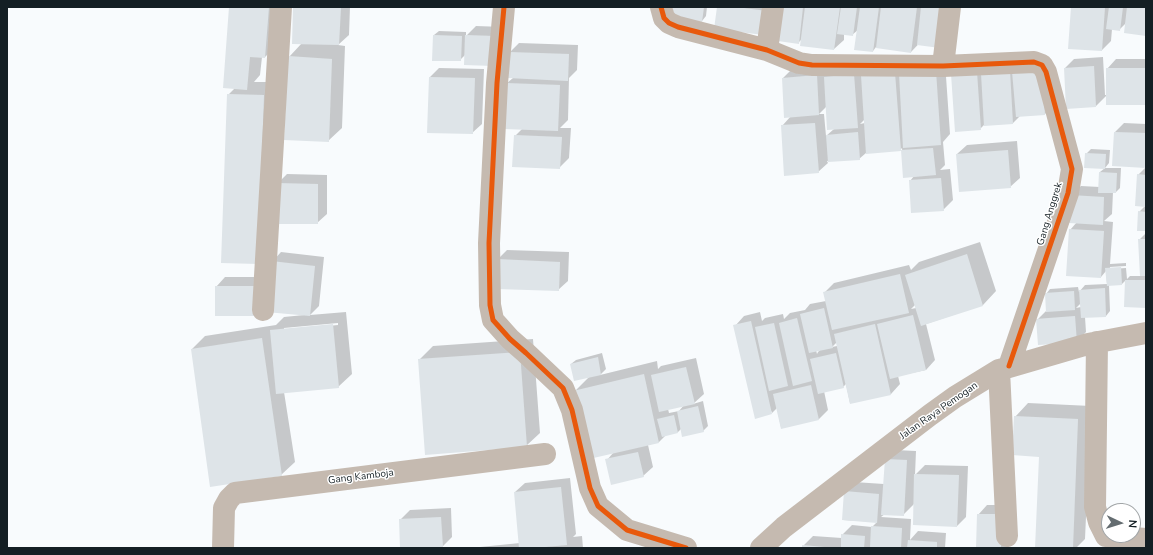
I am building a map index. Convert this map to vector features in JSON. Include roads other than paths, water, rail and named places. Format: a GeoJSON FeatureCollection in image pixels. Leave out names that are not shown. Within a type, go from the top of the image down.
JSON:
{"type":"FeatureCollection","features":[{"type":"Feature","properties":{"kind":"street"},"geometry":{"type":"LineString","coordinates":[[263,310],[282,7]]}},
{"type":"Feature","properties":{"kind":"street"},"geometry":{"type":"LineString","coordinates":[[504,7],[497,83],[489,243],[490,305],[492,320],[510,340],[563,388],[572,410],[590,488],[598,506],[627,530],[686,548]]}},
{"type":"Feature","properties":{"kind":"street"},"geometry":{"type":"LineString","coordinates":[[661,7],[664,18],[669,23],[678,27],[767,50],[798,63],[812,65],[943,66],[950,7]]}},
{"type":"Feature","properties":{"kind":"street"},"geometry":{"type":"LineString","coordinates":[[767,50],[773,7]]}},
{"type":"Feature","properties":{"kind":"street","name":"Gang Anggrek"},"geometry":{"type":"LineString","coordinates":[[943,66],[1034,62],[1042,65],[1046,72],[1072,169],[1068,193],[1004,368]]}},
{"type":"Feature","properties":{"kind":"street","name":"Jalan Raya Pemogan"},"geometry":{"type":"LineString","coordinates":[[761,548],[784,527],[930,414],[955,397],[1004,368],[1097,342],[1146,333]]}},
{"type":"Feature","properties":{"kind":"street"},"geometry":{"type":"LineString","coordinates":[[1097,342],[1095,507],[1099,522],[1106,536],[1146,539]]}},
{"type":"Feature","properties":{"kind":"street"},"geometry":{"type":"LineString","coordinates":[[1004,368],[1007,536]]}},
{"type":"Feature","properties":{"kind":"street","name":"Gang Kamboja"},"geometry":{"type":"LineString","coordinates":[[223,548],[224,508],[235,492],[545,454]]}}]}
